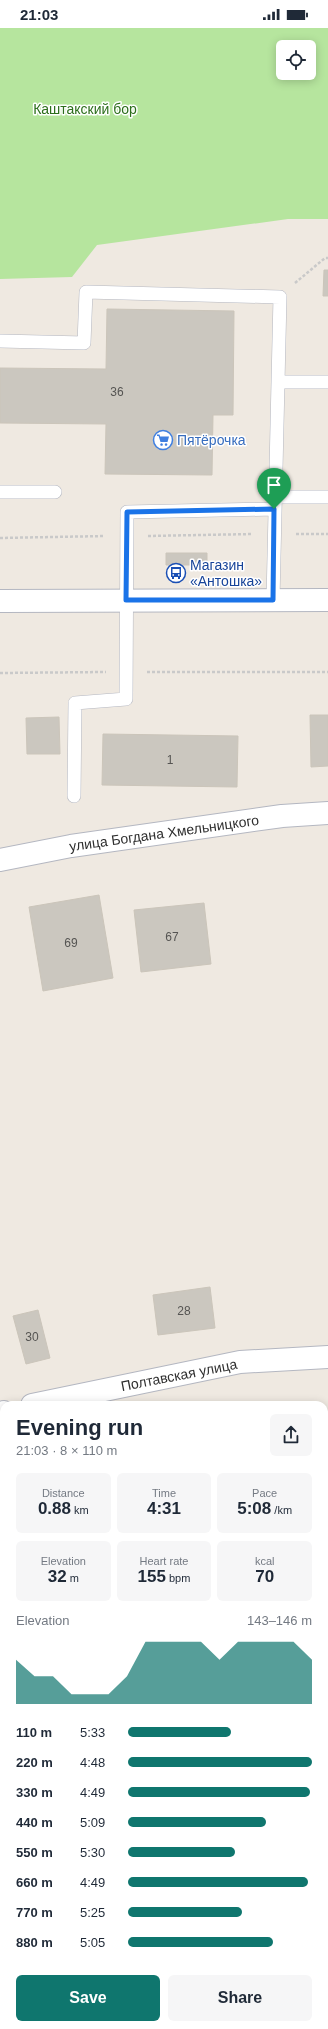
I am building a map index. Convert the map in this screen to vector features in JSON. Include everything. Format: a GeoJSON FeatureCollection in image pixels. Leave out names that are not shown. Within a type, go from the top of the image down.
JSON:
{"type":"FeatureCollection","features":[{"type":"Feature","properties":{"kind":"street"},"geometry":{"type":"LineString","coordinates":[[0,601],[328,600]]}},
{"type":"Feature","properties":{"kind":"street","name":"улица Богдана Хмельницкого"},"geometry":{"type":"LineString","coordinates":[[0,860],[71,846],[282,816],[328,813]]}},
{"type":"Feature","properties":{"kind":"street","name":"Полтавская улица"},"geometry":{"type":"LineString","coordinates":[[51,1401],[240,1362],[328,1357]]}},
{"type":"Feature","properties":{"kind":"lane"},"geometry":{"type":"LineString","coordinates":[[0,342],[84,343],[86,292],[280,297],[274,503],[273,600]]}},
{"type":"Feature","properties":{"kind":"lane"},"geometry":{"type":"LineString","coordinates":[[278,382],[328,382]]}},
{"type":"Feature","properties":{"kind":"lane"},"geometry":{"type":"LineString","coordinates":[[0,492],[55,492]]}},
{"type":"Feature","properties":{"kind":"lane"},"geometry":{"type":"LineString","coordinates":[[74,796],[75,703],[126,699],[127,512],[274,503],[328,497]]}},
{"type":"Feature","properties":{"kind":"path"},"geometry":{"type":"LineString","coordinates":[[280,297],[325,258],[328,258]]}},
{"type":"Feature","properties":{"kind":"path"},"geometry":{"type":"LineString","coordinates":[[0,538],[274,533],[328,534]]}},
{"type":"Feature","properties":{"kind":"path"},"geometry":{"type":"LineString","coordinates":[[0,673],[328,672]]}},
{"type":"Feature","properties":{"kind":"green space","name":"Каштакский бор"},"geometry":{"type":"Polygon","coordinates":[[[0,28],[328,28],[328,219],[288,219],[97,245],[72,277],[0,279],[0,28]]]}},
{"type":"Feature","properties":{"kind":"building"},"geometry":{"type":"Polygon","coordinates":[[[324,270],[328,270],[328,296],[323,296],[324,270]]]}},
{"type":"Feature","properties":{"kind":"building"},"geometry":{"type":"Polygon","coordinates":[[[107,309],[234,311],[233,415],[213,415],[212,475],[105,474],[106,424],[0,423],[0,368],[106,369],[107,309]]]}},
{"type":"Feature","properties":{"kind":"building"},"geometry":{"type":"Polygon","coordinates":[[[166,553],[207,553],[207,565],[166,565],[166,553]]]}},
{"type":"Feature","properties":{"kind":"building"},"geometry":{"type":"Polygon","coordinates":[[[310,715],[328,715],[328,766],[311,767],[310,715]]]}},
{"type":"Feature","properties":{"kind":"building"},"geometry":{"type":"Polygon","coordinates":[[[59,717],[60,754],[27,754],[26,718],[59,717]]]}},
{"type":"Feature","properties":{"kind":"building"},"geometry":{"type":"Polygon","coordinates":[[[103,734],[238,736],[237,787],[102,785],[103,734]]]}},
{"type":"Feature","properties":{"kind":"building"},"geometry":{"type":"Polygon","coordinates":[[[99,895],[113,978],[43,991],[29,907],[99,895]]]}},
{"type":"Feature","properties":{"kind":"building"},"geometry":{"type":"Polygon","coordinates":[[[204,903],[211,964],[141,972],[134,910],[204,903]]]}},
{"type":"Feature","properties":{"kind":"building"},"geometry":{"type":"Polygon","coordinates":[[[210,1287],[215,1328],[158,1335],[153,1295],[210,1287]]]}},
{"type":"Feature","properties":{"kind":"building"},"geometry":{"type":"Polygon","coordinates":[[[38,1310],[50,1358],[26,1364],[13,1316],[38,1310]]]}},
{"type":"Feature","properties":{"kind":"place","name":"Пятёрочка"},"geometry":{"type":"Point","coordinates":[163,440]}},
{"type":"Feature","properties":{"kind":"place","name":"Магазин «Антошка»"},"geometry":{"type":"Point","coordinates":[176,573]}},
{"type":"Feature","properties":{"kind":"route"},"geometry":{"type":"LineString","coordinates":[[274,509],[273,600],[126,600],[128,536],[127,512],[274,509]]}}]}
